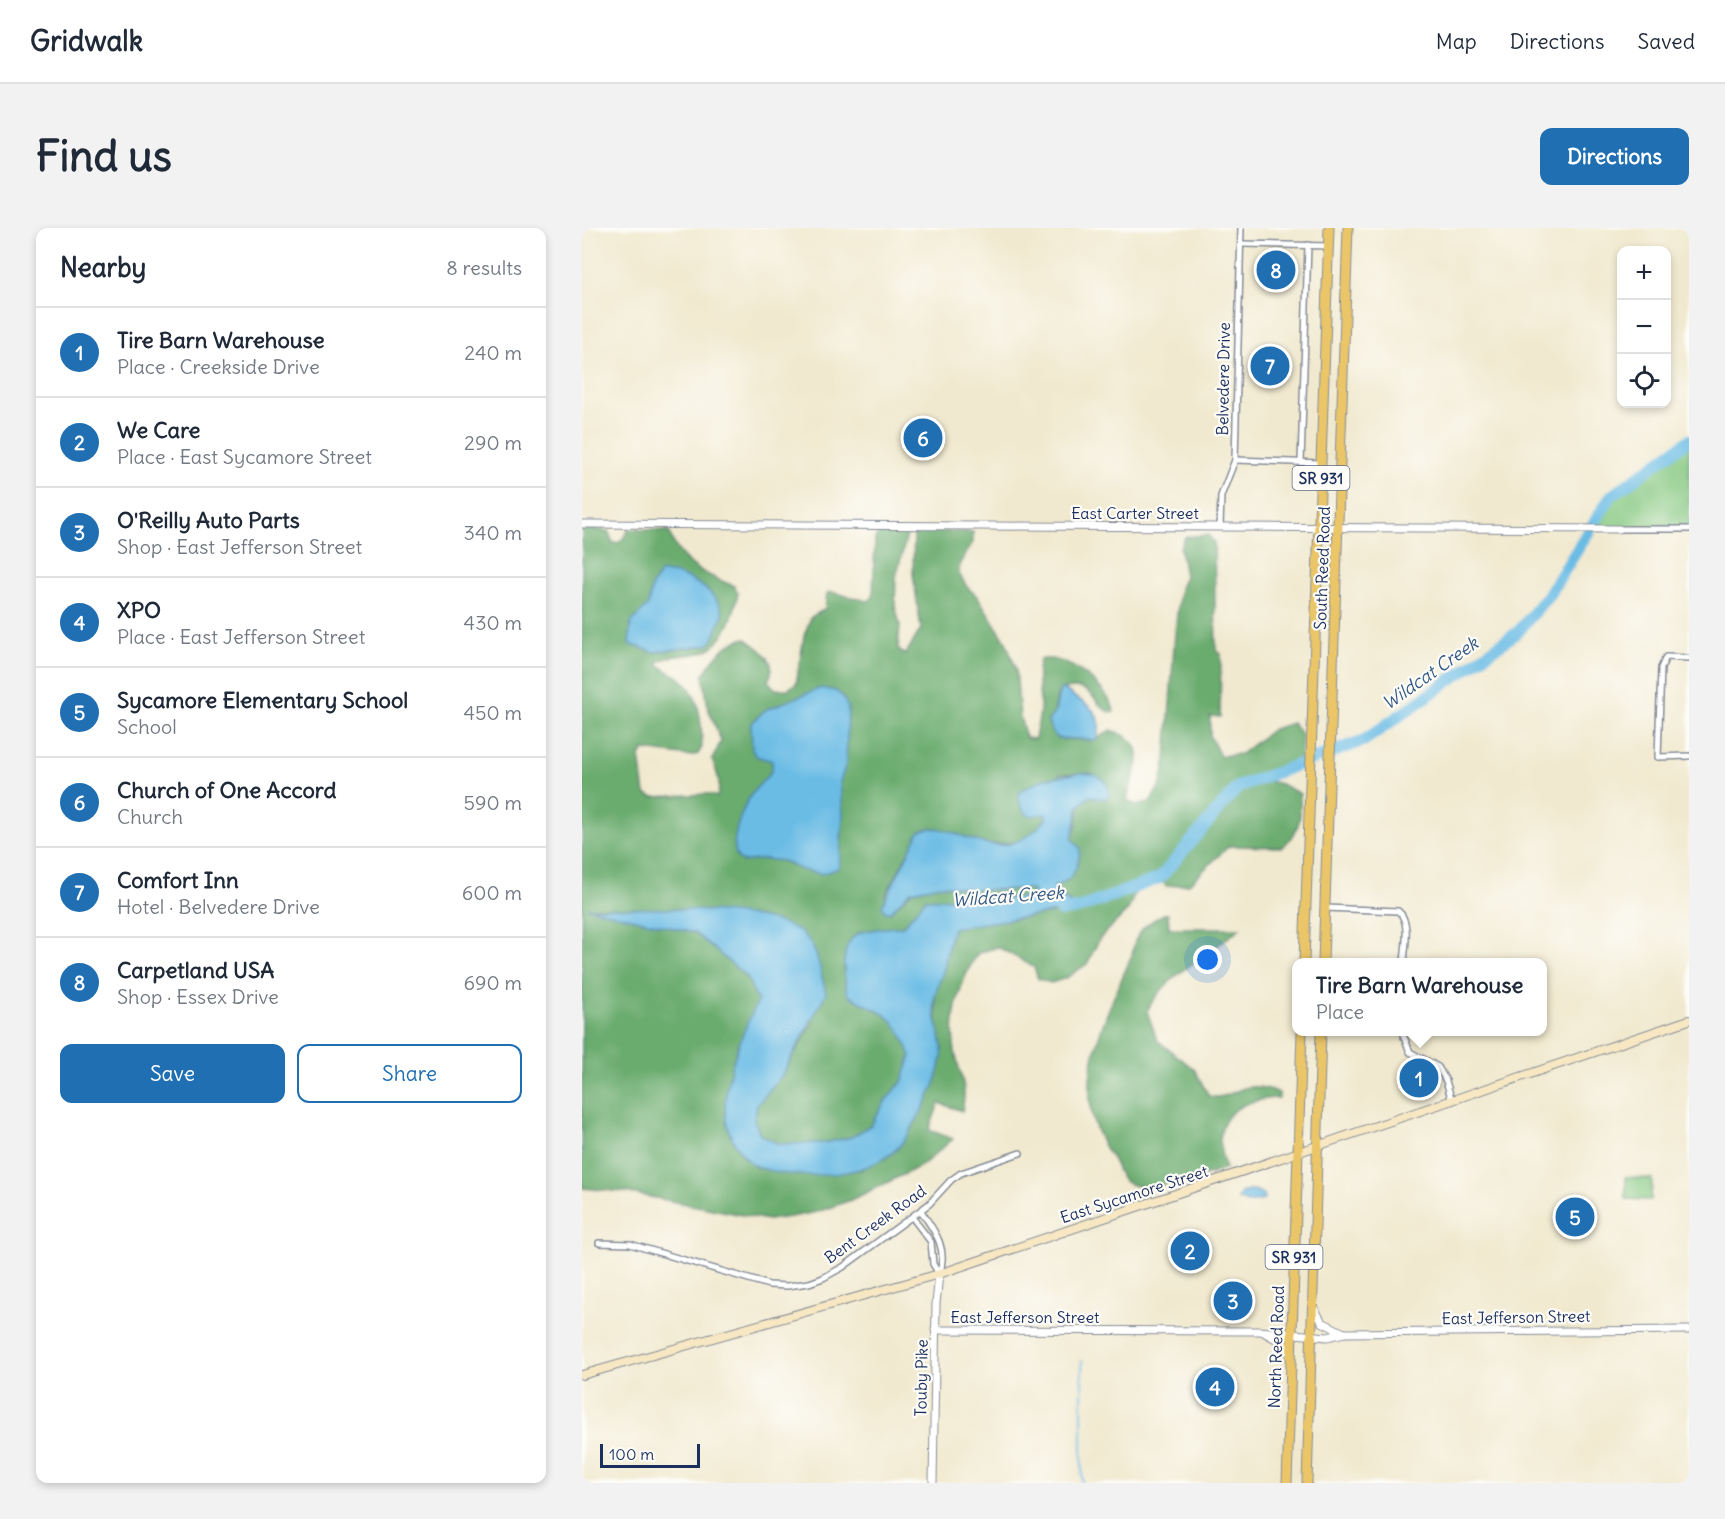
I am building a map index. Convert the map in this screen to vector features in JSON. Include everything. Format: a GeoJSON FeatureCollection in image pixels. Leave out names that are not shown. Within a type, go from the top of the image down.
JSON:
{"type":"FeatureCollection","features":[{"type":"Feature","properties":{"kind":"main road","name":"South Reed Road"},"geometry":{"type":"LineString","coordinates":[[1304,958],[1329,228]]}},
{"type":"Feature","properties":{"kind":"main road","name":"South Reed Road"},"geometry":{"type":"LineString","coordinates":[[1325,908],[1348,228]]}},
{"type":"Feature","properties":{"kind":"main road","name":"SR 931"},"geometry":{"type":"LineString","coordinates":[[1323,958],[1325,908]]}},
{"type":"Feature","properties":{"kind":"main road","name":"East Sycamore Street"},"geometry":{"type":"LineString","coordinates":[[582,1375],[939,1274],[1689,1020]]}},
{"type":"Feature","properties":{"kind":"main road","name":"North Reed Road"},"geometry":{"type":"LineString","coordinates":[[1287,1483],[1302,1036]]}},
{"type":"Feature","properties":{"kind":"main road","name":"SR 931"},"geometry":{"type":"LineString","coordinates":[[1307,1483],[1321,1036]]}},
{"type":"Feature","properties":{"kind":"street","name":"Belvedere Drive"},"geometry":{"type":"LineString","coordinates":[[1220,527],[1221,496],[1235,460],[1241,228]]}},
{"type":"Feature","properties":{"kind":"street"},"geometry":{"type":"LineString","coordinates":[[1241,244],[1329,246]]}},
{"type":"Feature","properties":{"kind":"street"},"geometry":{"type":"LineString","coordinates":[[1300,462],[1308,245]]}},
{"type":"Feature","properties":{"kind":"street"},"geometry":{"type":"LineString","coordinates":[[1235,460],[1321,463]]}},
{"type":"Feature","properties":{"kind":"street","name":"East Carter Street"},"geometry":{"type":"LineString","coordinates":[[582,524],[1689,529]]}},
{"type":"Feature","properties":{"kind":"street"},"geometry":{"type":"LineString","coordinates":[[1689,658],[1666,657],[1660,680],[1658,757],[1689,756]]}},
{"type":"Feature","properties":{"kind":"street"},"geometry":{"type":"LineString","coordinates":[[1325,908],[1398,911],[1404,916],[1406,924],[1404,958]]}},
{"type":"Feature","properties":{"kind":"street"},"geometry":{"type":"LineString","coordinates":[[1404,1036],[1410,1052],[1433,1064],[1442,1072],[1452,1101]]}},
{"type":"Feature","properties":{"kind":"street","name":"Bent Creek Road"},"geometry":{"type":"LineString","coordinates":[[599,1243],[630,1244],[740,1277],[787,1286],[809,1283],[843,1267],[921,1211],[951,1180],[961,1173],[1020,1153]]}},
{"type":"Feature","properties":{"kind":"street","name":"Touby Pike"},"geometry":{"type":"LineString","coordinates":[[921,1211],[939,1237],[942,1260],[935,1330],[933,1483]]}},
{"type":"Feature","properties":{"kind":"street","name":"Touby Pike"},"geometry":{"type":"LineString","coordinates":[[912,1217],[931,1242],[933,1264],[939,1274]]}},
{"type":"Feature","properties":{"kind":"street"},"geometry":{"type":"LineString","coordinates":[[1312,1304],[1322,1322],[1344,1333]]}},
{"type":"Feature","properties":{"kind":"street","name":"East Jefferson Street"},"geometry":{"type":"LineString","coordinates":[[935,1330],[1259,1331],[1292,1332],[1328,1337],[1344,1333],[1689,1330]]}},
{"type":"Feature","properties":{"kind":"street"},"geometry":{"type":"LineString","coordinates":[[1259,1331],[1279,1339],[1291,1356]]}},
{"type":"Feature","properties":{"kind":"green space"},"geometry":{"type":"Polygon","coordinates":[[[1689,440],[1689,529],[1590,529],[1611,496],[1689,440]]]}},
{"type":"Feature","properties":{"kind":"green space"},"geometry":{"type":"Polygon","coordinates":[[[582,528],[608,531],[613,543],[621,541],[629,529],[669,531],[673,542],[686,560],[703,572],[734,586],[738,593],[730,622],[720,640],[713,647],[704,652],[671,657],[657,663],[680,678],[692,692],[700,719],[702,747],[698,754],[689,756],[644,750],[640,756],[645,794],[653,797],[708,794],[717,797],[719,783],[712,760],[721,741],[708,708],[703,675],[726,647],[745,638],[762,651],[770,661],[771,674],[768,681],[775,689],[788,689],[796,684],[804,636],[811,617],[825,609],[827,593],[868,601],[873,597],[875,538],[880,532],[904,532],[907,535],[896,577],[895,606],[900,625],[898,649],[905,655],[921,629],[913,574],[914,531],[973,532],[973,542],[960,563],[959,574],[967,587],[978,597],[1006,642],[1016,669],[1020,717],[1026,738],[1035,739],[1039,717],[1040,660],[1050,659],[1061,662],[1085,674],[1105,693],[1114,712],[1109,712],[1102,707],[1085,690],[1061,689],[1057,695],[1052,732],[1062,739],[1095,740],[1111,730],[1133,742],[1138,759],[1127,800],[1137,806],[1150,802],[1161,784],[1166,759],[1175,633],[1180,588],[1185,576],[1180,548],[1185,537],[1208,535],[1214,542],[1216,651],[1221,654],[1220,717],[1210,716],[1210,736],[1220,756],[1241,754],[1273,729],[1292,723],[1302,735],[1301,754],[1294,767],[1260,779],[1281,784],[1300,794],[1299,823],[1283,847],[1229,846],[1189,884],[1166,886],[1160,878],[1138,886],[1128,910],[1100,938],[1087,964],[1066,978],[1051,983],[1038,979],[1034,967],[998,947],[978,953],[961,987],[955,1013],[955,1052],[964,1088],[962,1111],[939,1103],[929,1130],[953,1139],[921,1166],[851,1200],[817,1212],[768,1220],[625,1192],[582,1188],[582,528]],[[1090,773],[1060,774],[1046,819],[1030,836],[1019,842],[986,845],[953,834],[907,855],[885,896],[890,912],[912,891],[940,885],[982,890],[1034,889],[1033,898],[926,899],[903,926],[858,933],[862,1003],[889,1017],[903,1036],[911,1056],[902,1082],[886,1100],[871,1125],[852,1137],[824,1143],[779,1144],[760,1135],[754,1120],[757,1105],[782,1075],[813,1022],[728,913],[591,908],[695,933],[747,977],[758,1002],[738,1045],[727,1089],[755,1167],[812,1175],[863,1169],[937,1029],[935,992],[944,968],[946,947],[953,928],[1076,909],[1054,887],[1077,824],[1079,806],[1084,799],[1090,796],[1096,798],[1106,781],[1090,773]]]}},
{"type":"Feature","properties":{"kind":"green space"},"geometry":{"type":"Polygon","coordinates":[[[1168,914],[1169,928],[1240,928],[1177,975],[1155,998],[1147,1011],[1157,1040],[1194,1069],[1209,1096],[1225,1096],[1255,1087],[1279,1093],[1279,1098],[1249,1103],[1229,1116],[1220,1138],[1226,1169],[1176,1183],[1137,1186],[1122,1178],[1097,1132],[1091,1107],[1090,1081],[1101,1030],[1132,955],[1135,940],[1146,925],[1168,914]]]}},
{"type":"Feature","properties":{"kind":"green space"},"geometry":{"type":"Polygon","coordinates":[[[1626,1177],[1652,1179],[1651,1200],[1626,1199],[1626,1177]]]}},
{"type":"Feature","properties":{"kind":"water"},"geometry":{"type":"Polygon","coordinates":[[[661,572],[680,575],[699,584],[720,605],[723,614],[712,641],[707,645],[654,652],[629,644],[631,623],[648,605],[652,585],[661,572]]]}},
{"type":"Feature","properties":{"kind":"water"},"geometry":{"type":"Polygon","coordinates":[[[821,688],[836,691],[843,697],[848,708],[846,764],[840,782],[843,815],[839,868],[822,874],[802,870],[783,861],[763,859],[742,862],[735,848],[740,817],[753,792],[772,770],[772,761],[756,756],[752,750],[751,724],[765,710],[821,688]]]}},
{"type":"Feature","properties":{"kind":"water"},"geometry":{"type":"Polygon","coordinates":[[[1060,689],[1067,691],[1093,710],[1099,726],[1096,740],[1058,738],[1052,732],[1048,721],[1055,712],[1060,689]]]}},
{"type":"Feature","properties":{"kind":"water"},"geometry":{"type":"Polygon","coordinates":[[[1079,773],[1100,777],[1107,784],[1109,795],[1105,799],[1090,796],[1079,806],[1072,839],[1080,848],[1078,861],[1070,877],[1054,887],[1059,895],[1077,909],[953,928],[934,1002],[942,1056],[933,1089],[905,1139],[893,1152],[877,1162],[858,1169],[837,1174],[795,1175],[753,1165],[732,1139],[725,1114],[732,1064],[758,1002],[747,977],[695,933],[587,908],[703,910],[736,914],[790,926],[806,937],[817,957],[826,993],[782,1075],[757,1105],[754,1120],[760,1135],[779,1144],[824,1143],[852,1137],[871,1125],[886,1100],[902,1082],[911,1056],[894,1023],[880,1012],[848,995],[844,961],[848,944],[865,931],[903,926],[926,899],[1033,898],[1033,889],[982,890],[940,885],[911,891],[890,912],[885,912],[882,906],[919,832],[932,828],[992,845],[1009,844],[1027,836],[1046,819],[1046,814],[1029,816],[1026,813],[1020,805],[1020,791],[1044,779],[1079,773]]]}},
{"type":"Feature","properties":{"kind":"water"},"geometry":{"type":"Polygon","coordinates":[[[1254,1190],[1263,1194],[1264,1200],[1248,1203],[1238,1199],[1241,1193],[1254,1190]]]}},
{"type":"Feature","properties":{"kind":"waterway","name":"Wildcat Creek"},"geometry":{"type":"LineString","coordinates":[[1061,911],[1077,909],[1160,878],[1238,787],[1365,740],[1518,632],[1550,593],[1611,496],[1689,440]]}},
{"type":"Feature","properties":{"kind":"waterway"},"geometry":{"type":"LineString","coordinates":[[1082,1361],[1082,1483]]}},
{"type":"Feature","properties":{"kind":"place","name":"Carpetland USA"},"geometry":{"type":"Point","coordinates":[1276,270]}},
{"type":"Feature","properties":{"kind":"place","name":"Comfort Inn"},"geometry":{"type":"Point","coordinates":[1270,366]}},
{"type":"Feature","properties":{"kind":"place","name":"Church of One Accord"},"geometry":{"type":"Point","coordinates":[923,438]}},
{"type":"Feature","properties":{"kind":"place","name":"Tire Barn Warehouse"},"geometry":{"type":"Point","coordinates":[1419,1078]}},
{"type":"Feature","properties":{"kind":"place","name":"Sycamore Elementary School"},"geometry":{"type":"Point","coordinates":[1575,1217]}},
{"type":"Feature","properties":{"kind":"place","name":"We Care"},"geometry":{"type":"Point","coordinates":[1190,1251]}},
{"type":"Feature","properties":{"kind":"place","name":"O'Reilly Auto Parts"},"geometry":{"type":"Point","coordinates":[1233,1301]}},
{"type":"Feature","properties":{"kind":"place","name":"XPO"},"geometry":{"type":"Point","coordinates":[1215,1387]}}]}
